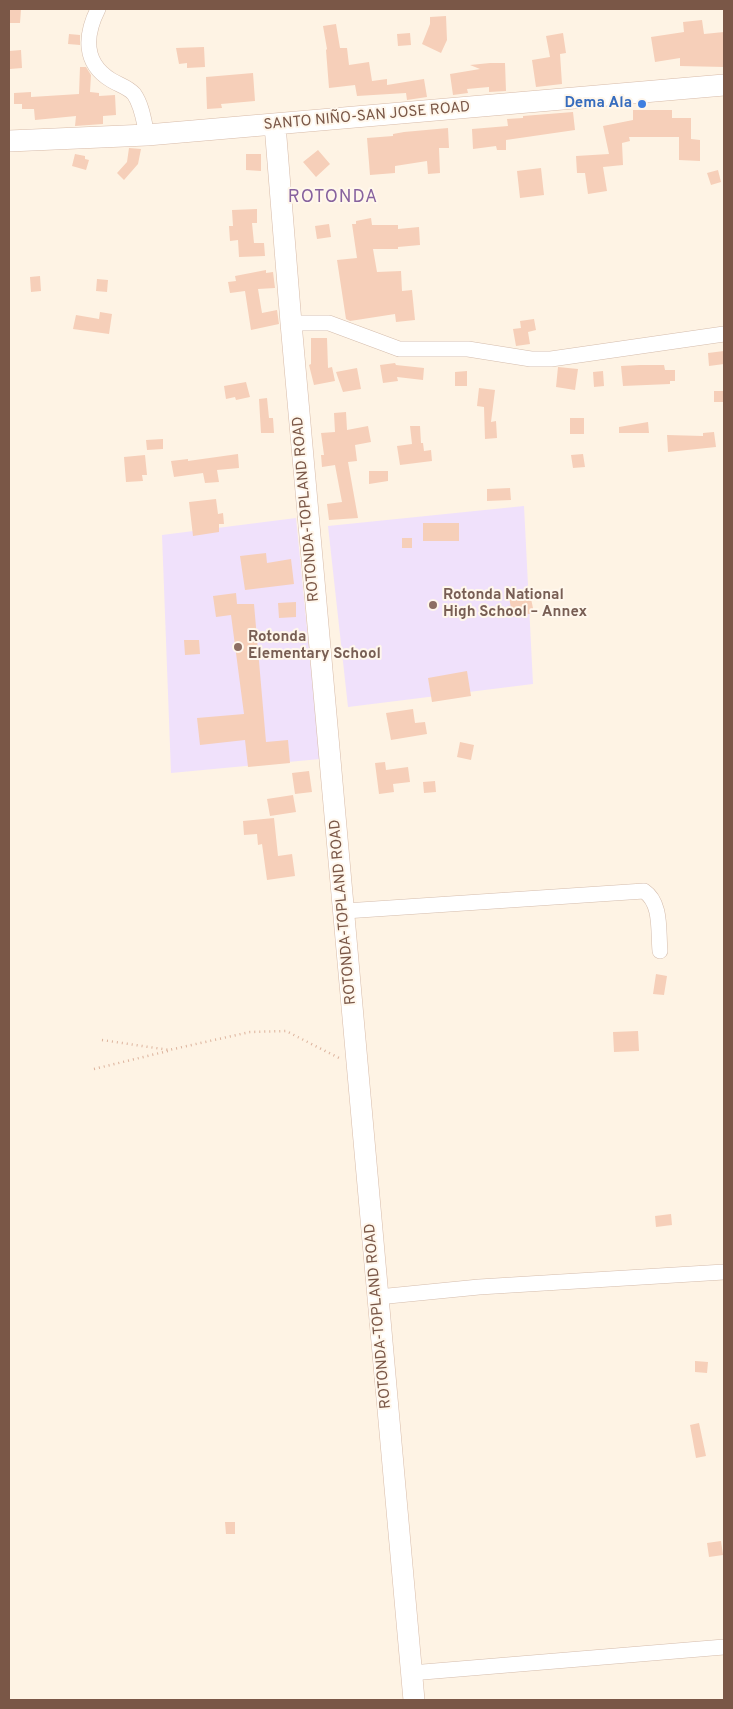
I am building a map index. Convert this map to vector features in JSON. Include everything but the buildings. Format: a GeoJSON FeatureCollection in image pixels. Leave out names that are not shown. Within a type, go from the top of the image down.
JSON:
{"type":"FeatureCollection","features":[{"type":"Feature","properties":{"kind":"main road","name":"SANTO NIÑO-SAN JOSE ROAD"},"geometry":{"type":"LineString","coordinates":[[9,141],[147,135],[275,125],[724,85]]}},
{"type":"Feature","properties":{"kind":"main road","name":"ROTONDA-TOPLAND ROAD"},"geometry":{"type":"LineString","coordinates":[[275,125],[414,1700]]}},
{"type":"Feature","properties":{"kind":"street"},"geometry":{"type":"LineString","coordinates":[[98,9],[89,32],[89,53],[100,72],[135,96],[147,135]]}},
{"type":"Feature","properties":{"kind":"street"},"geometry":{"type":"LineString","coordinates":[[291,323],[329,324],[400,349],[468,348],[531,359],[551,359],[724,334]]}},
{"type":"Feature","properties":{"kind":"street"},"geometry":{"type":"LineString","coordinates":[[345,911],[644,891],[652,897],[656,907],[660,951]]}},
{"type":"Feature","properties":{"kind":"street"},"geometry":{"type":"LineString","coordinates":[[378,1297],[479,1287],[724,1272]]}},
{"type":"Feature","properties":{"kind":"street"},"geometry":{"type":"LineString","coordinates":[[412,1673],[724,1647]]}},
{"type":"Feature","properties":{"kind":"path"},"geometry":{"type":"LineString","coordinates":[[94,1070],[169,1050],[250,1032],[286,1031],[337,1059],[358,1060]]}},
{"type":"Feature","properties":{"kind":"path"},"geometry":{"type":"LineString","coordinates":[[102,1040],[169,1050]]}},
{"type":"Feature","properties":{"kind":"shaded area","name":"Rotonda National High School – Annex"},"geometry":{"type":"Polygon","coordinates":[[[524,506],[533,684],[348,707],[328,526],[524,506]]]}},
{"type":"Feature","properties":{"kind":"shaded area","name":"Rotonda Elementary School"},"geometry":{"type":"Polygon","coordinates":[[[296,518],[320,759],[171,773],[162,535],[296,518]]]}},
{"type":"Feature","properties":{"kind":"place","name":"Dema Ala"},"geometry":{"type":"Point","coordinates":[642,104]}},
{"type":"Feature","properties":{"kind":"place","name":"Rotonda National High School – Annex"},"geometry":{"type":"Point","coordinates":[433,605]}},
{"type":"Feature","properties":{"kind":"place","name":"Rotonda Elementary School"},"geometry":{"type":"Point","coordinates":[238,647]}},
{"type":"Feature","properties":{"kind":"district","name":"ROTONDA"},"geometry":{"type":"Point","coordinates":[333,198]}}]}
